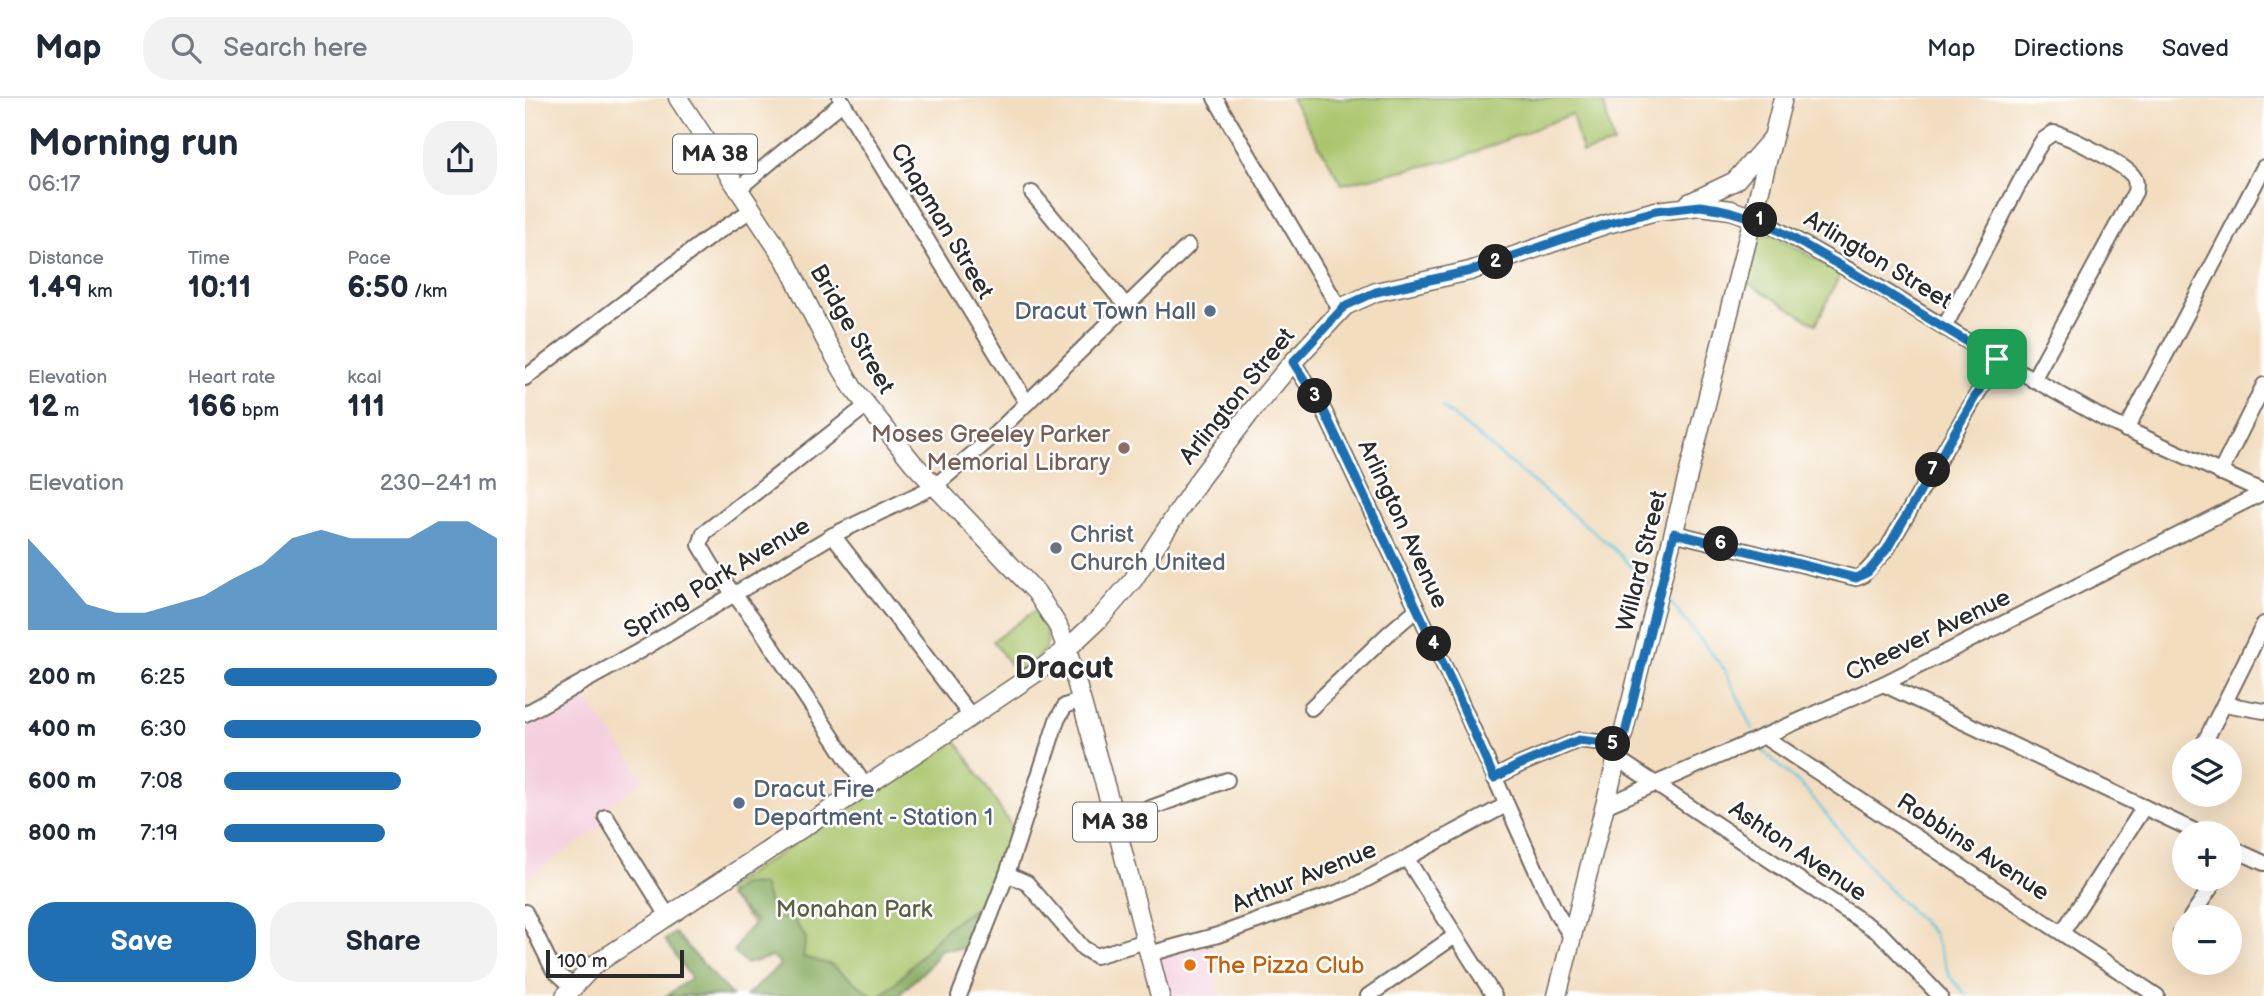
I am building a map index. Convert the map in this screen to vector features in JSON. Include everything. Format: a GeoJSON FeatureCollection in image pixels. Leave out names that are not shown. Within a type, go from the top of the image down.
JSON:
{"type":"FeatureCollection","features":[{"type":"Feature","properties":{"kind":"main road","name":"Bridge Street"},"geometry":{"type":"LineString","coordinates":[[678,98],[786,261],[834,356],[866,406],[935,486],[1036,592],[1058,626],[1067,649],[1115,821],[1160,996]]}},
{"type":"Feature","properties":{"kind":"main road","name":"Willard Street"},"geometry":{"type":"LineString","coordinates":[[1557,996],[1783,98]]}},
{"type":"Feature","properties":{"kind":"main road"},"geometry":{"type":"LineString","coordinates":[[1681,207],[1735,181],[1773,138]]}},
{"type":"Feature","properties":{"kind":"main road","name":"Arlington Street"},"geometry":{"type":"LineString","coordinates":[[569,992],[587,971],[1037,672],[1067,649],[1101,617],[1133,580],[1201,477],[1293,362],[1345,306],[1376,292],[1470,271],[1607,224],[1681,207],[1721,207],[1752,218]]}},
{"type":"Feature","properties":{"kind":"street"},"geometry":{"type":"LineString","coordinates":[[1216,98],[1341,311]]}},
{"type":"Feature","properties":{"kind":"street"},"geometry":{"type":"LineString","coordinates":[[739,189],[841,100]]}},
{"type":"Feature","properties":{"kind":"street","name":"Chapman Street"},"geometry":{"type":"LineString","coordinates":[[841,100],[1027,403]]}},
{"type":"Feature","properties":{"kind":"street"},"geometry":{"type":"LineString","coordinates":[[1944,328],[2035,151],[2047,135],[2053,133],[2066,136],[2124,169],[2134,176],[2135,192],[2033,380]]}},
{"type":"Feature","properties":{"kind":"street"},"geometry":{"type":"LineString","coordinates":[[2126,430],[2264,167]]}},
{"type":"Feature","properties":{"kind":"street"},"geometry":{"type":"LineString","coordinates":[[1032,193],[1127,307]]}},
{"type":"Feature","properties":{"kind":"street"},"geometry":{"type":"LineString","coordinates":[[525,378],[707,239],[753,209]]}},
{"type":"Feature","properties":{"kind":"street","name":"Arlington Street"},"geometry":{"type":"LineString","coordinates":[[1752,218],[1763,221],[2033,380],[2126,430],[2264,492]]}},
{"type":"Feature","properties":{"kind":"street","name":"Spring Park Avenue"},"geometry":{"type":"LineString","coordinates":[[525,715],[636,653],[833,535],[935,486],[991,438],[1188,246]]}},
{"type":"Feature","properties":{"kind":"street"},"geometry":{"type":"LineString","coordinates":[[1674,533],[1856,578],[1862,576],[1887,549],[1997,359]]}},
{"type":"Feature","properties":{"kind":"street","name":"Arlington Avenue"},"geometry":{"type":"LineString","coordinates":[[1293,362],[1324,411],[1556,912],[1572,938]]}},
{"type":"Feature","properties":{"kind":"street"},"geometry":{"type":"LineString","coordinates":[[2220,473],[2264,385]]}},
{"type":"Feature","properties":{"kind":"street"},"geometry":{"type":"LineString","coordinates":[[865,786],[700,545],[705,533],[866,406]]}},
{"type":"Feature","properties":{"kind":"street","name":"Cheever Avenue"},"geometry":{"type":"LineString","coordinates":[[1607,805],[1883,684],[2264,492]]}},
{"type":"Feature","properties":{"kind":"street"},"geometry":{"type":"LineString","coordinates":[[833,535],[971,716]]}},
{"type":"Feature","properties":{"kind":"street"},"geometry":{"type":"LineString","coordinates":[[1311,708],[1417,609]]}},
{"type":"Feature","properties":{"kind":"street"},"geometry":{"type":"LineString","coordinates":[[2207,737],[2264,624]]}},
{"type":"Feature","properties":{"kind":"street"},"geometry":{"type":"LineString","coordinates":[[1883,684],[2174,821]]}},
{"type":"Feature","properties":{"kind":"street"},"geometry":{"type":"LineString","coordinates":[[959,996],[1007,874],[1057,720],[1065,706],[1081,700]]}},
{"type":"Feature","properties":{"kind":"street"},"geometry":{"type":"LineString","coordinates":[[2224,704],[2264,710]]}},
{"type":"Feature","properties":{"kind":"street","name":"Robbins Avenue"},"geometry":{"type":"LineString","coordinates":[[1763,736],[2157,996]]}},
{"type":"Feature","properties":{"kind":"street"},"geometry":{"type":"LineString","coordinates":[[1494,778],[1579,740],[1620,752]]}},
{"type":"Feature","properties":{"kind":"street","name":"Ashton Avenue"},"geometry":{"type":"LineString","coordinates":[[1620,752],[1656,783],[1881,934],[1940,996]]}},
{"type":"Feature","properties":{"kind":"street"},"geometry":{"type":"LineString","coordinates":[[1115,821],[1227,780]]}},
{"type":"Feature","properties":{"kind":"street","name":"Arthur Avenue"},"geometry":{"type":"LineString","coordinates":[[1007,874],[1027,883],[1083,948],[1096,956],[1218,935],[1278,915],[1350,888],[1506,805]]}},
{"type":"Feature","properties":{"kind":"street"},"geometry":{"type":"LineString","coordinates":[[2062,933],[2144,807]]}},
{"type":"Feature","properties":{"kind":"street"},"geometry":{"type":"LineString","coordinates":[[606,817],[668,916]]}},
{"type":"Feature","properties":{"kind":"street"},"geometry":{"type":"LineString","coordinates":[[2242,856],[2264,863]]}},
{"type":"Feature","properties":{"kind":"street"},"geometry":{"type":"LineString","coordinates":[[1407,859],[1494,996]]}},
{"type":"Feature","properties":{"kind":"street"},"geometry":{"type":"LineString","coordinates":[[525,912],[553,969],[569,992]]}},
{"type":"Feature","properties":{"kind":"street"},"geometry":{"type":"LineString","coordinates":[[1368,996],[1455,936]]}},
{"type":"Feature","properties":{"kind":"shaded area"},"geometry":{"type":"Polygon","coordinates":[[[580,691],[645,779],[598,814],[605,824],[525,879],[525,723],[580,691]]]}},
{"type":"Feature","properties":{"kind":"shaded area"},"geometry":{"type":"Polygon","coordinates":[[[1209,941],[1220,996],[1151,996],[1143,963],[1209,941]]]}},
{"type":"Feature","properties":{"kind":"green space"},"geometry":{"type":"Polygon","coordinates":[[[1291,98],[1602,98],[1614,144],[1582,153],[1572,114],[1460,158],[1342,184],[1291,98]]]}},
{"type":"Feature","properties":{"kind":"green space"},"geometry":{"type":"Polygon","coordinates":[[[1767,234],[1841,273],[1816,324],[1745,281],[1756,241],[1767,234]]]}},
{"type":"Feature","properties":{"kind":"green space"},"geometry":{"type":"Polygon","coordinates":[[[1037,609],[1046,632],[1046,647],[1016,673],[993,641],[1037,609]]]}},
{"type":"Feature","properties":{"kind":"green space","name":"Monahan Park"},"geometry":{"type":"Polygon","coordinates":[[[955,738],[1013,829],[992,894],[947,929],[895,996],[810,996],[725,889],[955,738]]]}},
{"type":"Feature","properties":{"kind":"green space"},"geometry":{"type":"Polygon","coordinates":[[[743,884],[763,885],[774,919],[792,917],[806,938],[803,957],[832,965],[873,996],[746,996],[779,966],[779,962],[771,957],[746,964],[734,952],[743,935],[756,922],[727,896],[743,884]]]}},
{"type":"Feature","properties":{"kind":"green space"},"geometry":{"type":"Polygon","coordinates":[[[984,909],[972,955],[964,949],[941,949],[928,967],[898,996],[879,996],[955,921],[984,909]]]}},
{"type":"Feature","properties":{"kind":"green space"},"geometry":{"type":"Polygon","coordinates":[[[675,933],[732,996],[666,996],[691,978],[665,940],[675,933]]]}},
{"type":"Feature","properties":{"kind":"waterway"},"geometry":{"type":"LineString","coordinates":[[1442,407],[1611,546],[1649,584]]}},
{"type":"Feature","properties":{"kind":"waterway"},"geometry":{"type":"LineString","coordinates":[[1671,603],[1725,670],[1753,729]]}},
{"type":"Feature","properties":{"kind":"waterway"},"geometry":{"type":"LineString","coordinates":[[1761,749],[1809,793],[1878,878],[1933,933],[1950,977],[1967,996]]}},
{"type":"Feature","properties":{"kind":"place","name":"Dracut Town Hall"},"geometry":{"type":"Point","coordinates":[1210,311]}},
{"type":"Feature","properties":{"kind":"place","name":"Moses Greeley Parker Memorial Library"},"geometry":{"type":"Point","coordinates":[1124,448]}},
{"type":"Feature","properties":{"kind":"place","name":"Christ Church United"},"geometry":{"type":"Point","coordinates":[1056,548]}},
{"type":"Feature","properties":{"kind":"place","name":"Dracut Fire Department - Station 1"},"geometry":{"type":"Point","coordinates":[739,803]}},
{"type":"Feature","properties":{"kind":"place","name":"The Pizza Club"},"geometry":{"type":"Point","coordinates":[1190,965]}},
{"type":"Feature","properties":{"kind":"district","name":"Dracut"},"geometry":{"type":"Point","coordinates":[1064,668]}},
{"type":"Feature","properties":{"kind":"route"},"geometry":{"type":"LineString","coordinates":[[1700,206],[1721,207],[1763,221],[1997,359],[1887,549],[1868,572],[1856,578],[1674,533],[1622,745],[1579,740],[1494,778],[1324,411],[1293,362],[1345,306],[1376,292],[1470,271],[1607,224],[1656,211],[1700,206]]}}]}
